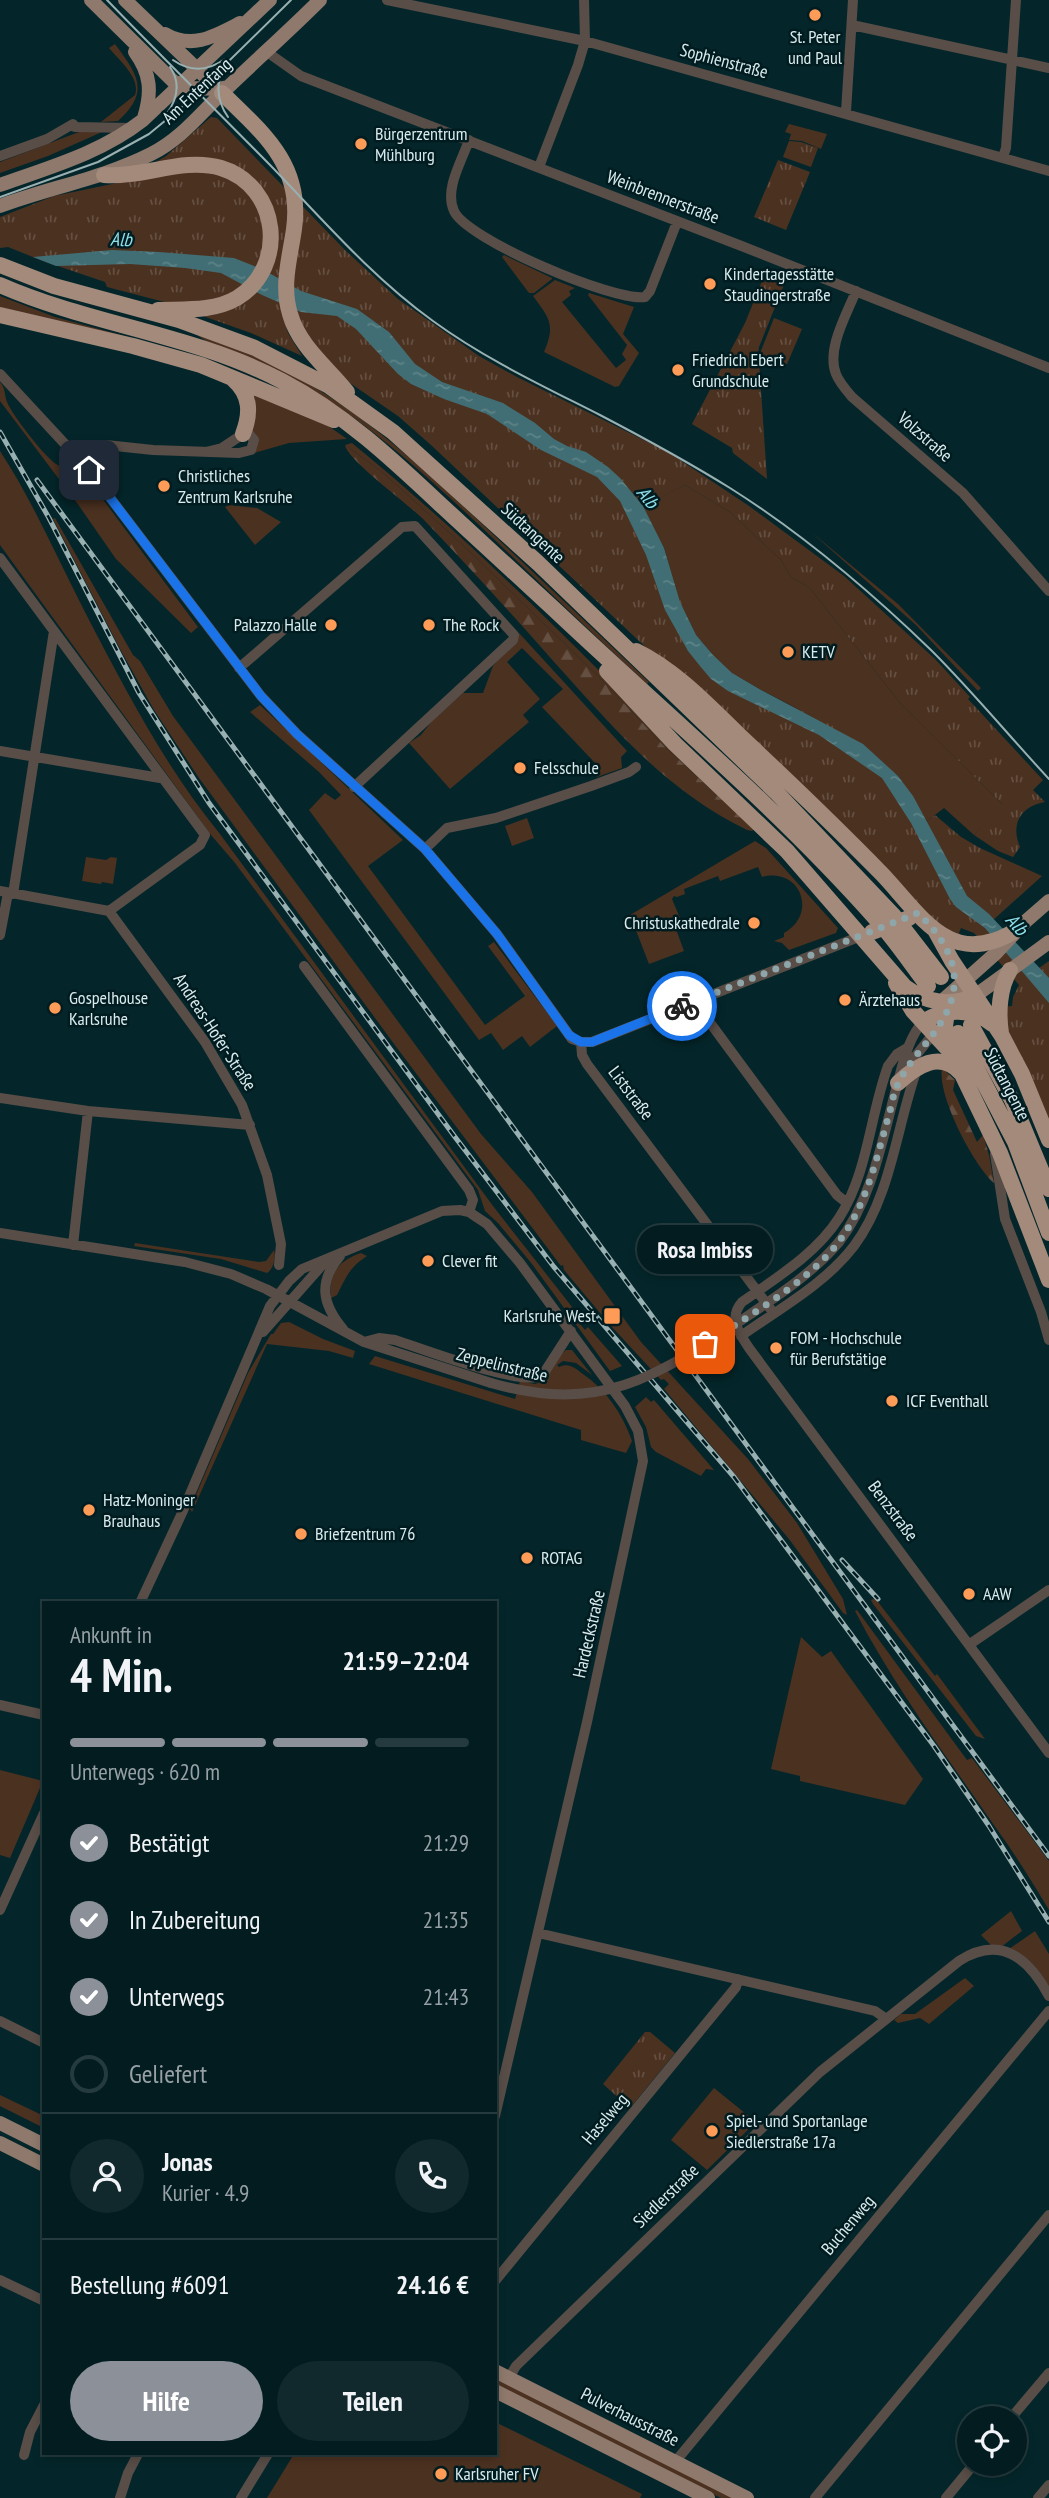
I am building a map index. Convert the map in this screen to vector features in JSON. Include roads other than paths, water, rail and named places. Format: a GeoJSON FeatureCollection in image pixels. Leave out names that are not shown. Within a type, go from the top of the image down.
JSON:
{"type":"FeatureCollection","features":[{"type":"Feature","properties":{"kind":"highway"},"geometry":{"type":"LineString","coordinates":[[222,90],[279,153],[288,171],[295,202],[294,229],[287,263],[286,292],[290,316],[319,362],[357,405]]}},
{"type":"Feature","properties":{"kind":"highway"},"geometry":{"type":"LineString","coordinates":[[104,175],[122,177],[198,165],[220,168],[239,177],[255,191],[265,207],[271,225],[271,247],[265,267],[251,287],[235,300],[204,309],[135,310]]}},
{"type":"Feature","properties":{"kind":"highway","name":"Südtangente"},"geometry":{"type":"LineString","coordinates":[[0,265],[54,286],[192,325],[255,348],[307,373],[357,405],[424,458],[538,563],[827,843],[893,915],[934,982],[806,845],[653,698],[356,428],[306,394],[251,366],[173,339],[53,306],[0,285]]}},
{"type":"Feature","properties":{"kind":"highway"},"geometry":{"type":"LineString","coordinates":[[0,315],[133,346],[225,374],[356,428]]}},
{"type":"Feature","properties":{"kind":"highway"},"geometry":{"type":"LineString","coordinates":[[225,374],[241,385],[248,402],[248,419],[243,434]]}},
{"type":"Feature","properties":{"kind":"highway"},"geometry":{"type":"LineString","coordinates":[[619,643],[649,657],[708,705],[829,820],[913,915],[955,942],[991,948],[1018,929]]}},
{"type":"Feature","properties":{"kind":"highway"},"geometry":{"type":"LineString","coordinates":[[594,647],[607,670],[675,744],[779,843],[866,934],[910,1007],[946,1008],[982,1016],[1000,1032]]}},
{"type":"Feature","properties":{"kind":"highway"},"geometry":{"type":"LineString","coordinates":[[866,934],[913,915]]}},
{"type":"Feature","properties":{"kind":"highway"},"geometry":{"type":"LineString","coordinates":[[932,927],[952,961],[946,1008],[952,1055],[1010,1178],[1049,1280]]}},
{"type":"Feature","properties":{"kind":"highway"},"geometry":{"type":"LineString","coordinates":[[1000,1032],[1000,1003],[1010,970]]}},
{"type":"Feature","properties":{"kind":"highway"},"geometry":{"type":"LineString","coordinates":[[890,972],[913,993],[946,1008],[975,995]]}},
{"type":"Feature","properties":{"kind":"highway"},"geometry":{"type":"LineString","coordinates":[[946,1008],[975,995]]}},
{"type":"Feature","properties":{"kind":"highway"},"geometry":{"type":"LineString","coordinates":[[975,995],[1000,1032],[1022,1074],[1049,1140]]}},
{"type":"Feature","properties":{"kind":"highway","name":"Südtangente"},"geometry":{"type":"LineString","coordinates":[[1049,1189],[1012,1100],[964,1029],[1015,1142],[1049,1233]]}},
{"type":"Feature","properties":{"kind":"highway"},"geometry":{"type":"LineString","coordinates":[[898,1083],[913,1057],[953,1066],[962,1074]]}},
{"type":"Feature","properties":{"kind":"main road"},"geometry":{"type":"LineString","coordinates":[[91,0],[144,64],[149,77],[150,95],[138,124]]}},
{"type":"Feature","properties":{"kind":"main road"},"geometry":{"type":"LineString","coordinates":[[125,0],[222,90]]}},
{"type":"Feature","properties":{"kind":"main road","name":"Am Entenfang"},"geometry":{"type":"LineString","coordinates":[[0,185],[115,141],[138,124],[271,0]]}},
{"type":"Feature","properties":{"kind":"main road","name":"Am Entenfang"},"geometry":{"type":"LineString","coordinates":[[0,206],[104,175],[169,143],[198,119],[222,90],[267,52],[320,0]]}},
{"type":"Feature","properties":{"kind":"main road"},"geometry":{"type":"LineString","coordinates":[[153,27],[176,40],[196,42],[251,18]]}},
{"type":"Feature","properties":{"kind":"main road"},"geometry":{"type":"LineString","coordinates":[[115,26],[128,34],[167,76],[181,85],[222,90]]}},
{"type":"Feature","properties":{"kind":"main road"},"geometry":{"type":"LineString","coordinates":[[1018,929],[1049,901]]}},
{"type":"Feature","properties":{"kind":"main road"},"geometry":{"type":"LineString","coordinates":[[975,995],[1049,942]]}},
{"type":"Feature","properties":{"kind":"main road"},"geometry":{"type":"LineString","coordinates":[[946,1008],[991,948]]}},
{"type":"Feature","properties":{"kind":"main road"},"geometry":{"type":"LineString","coordinates":[[0,2123],[42,2144]]}},
{"type":"Feature","properties":{"kind":"main road"},"geometry":{"type":"LineString","coordinates":[[0,2143],[42,2164]]}},
{"type":"Feature","properties":{"kind":"main road","name":"Pulverhausstraße"},"geometry":{"type":"LineString","coordinates":[[502,2375],[747,2498]]}},
{"type":"Feature","properties":{"kind":"main road","name":"Pulverhausstraße"},"geometry":{"type":"LineString","coordinates":[[497,2392],[708,2498]]}},
{"type":"Feature","properties":{"kind":"street","name":"Sophienstraße"},"geometry":{"type":"LineString","coordinates":[[387,0],[585,41],[1049,171]]}},
{"type":"Feature","properties":{"kind":"street"},"geometry":{"type":"LineString","coordinates":[[539,167],[585,41],[584,0]]}},
{"type":"Feature","properties":{"kind":"street"},"geometry":{"type":"LineString","coordinates":[[846,112],[853,0]]}},
{"type":"Feature","properties":{"kind":"street"},"geometry":{"type":"LineString","coordinates":[[1003,157],[1006,148],[1016,0]]}},
{"type":"Feature","properties":{"kind":"street"},"geometry":{"type":"LineString","coordinates":[[852,25],[1049,68]]}},
{"type":"Feature","properties":{"kind":"street","name":"Weinbrennerstraße"},"geometry":{"type":"LineString","coordinates":[[267,52],[301,76],[1049,368]]}},
{"type":"Feature","properties":{"kind":"street"},"geometry":{"type":"LineString","coordinates":[[0,156],[47,139],[73,124],[75,127],[138,124]]}},
{"type":"Feature","properties":{"kind":"street"},"geometry":{"type":"LineString","coordinates":[[469,140],[451,192],[451,205],[458,219],[507,250],[586,284],[632,298],[645,298],[677,222]]}},
{"type":"Feature","properties":{"kind":"street","name":"Volzstraße"},"geometry":{"type":"LineString","coordinates":[[856,291],[834,351],[835,373],[843,386],[874,417],[963,493],[1049,591]]}},
{"type":"Feature","properties":{"kind":"street","name":"Liststraße"},"geometry":{"type":"LineString","coordinates":[[0,374],[89,470],[261,696],[297,734],[425,849],[497,934],[569,1035],[581,1042],[582,1055],[587,1064],[774,1313]]}},
{"type":"Feature","properties":{"kind":"street"},"geometry":{"type":"LineString","coordinates":[[75,456],[106,445],[153,450],[206,452],[247,452],[253,448],[254,440],[249,434],[243,434],[222,448],[206,452]]}},
{"type":"Feature","properties":{"kind":"street"},"geometry":{"type":"LineString","coordinates":[[239,667],[402,527],[409,524],[415,526],[514,635],[513,640],[354,787]]}},
{"type":"Feature","properties":{"kind":"street"},"geometry":{"type":"LineString","coordinates":[[0,558],[205,838],[200,845],[109,911],[7,893]]}},
{"type":"Feature","properties":{"kind":"street"},"geometry":{"type":"LineString","coordinates":[[0,934],[35,757],[54,631]]}},
{"type":"Feature","properties":{"kind":"street"},"geometry":{"type":"LineString","coordinates":[[0,751],[160,778]]}},
{"type":"Feature","properties":{"kind":"street"},"geometry":{"type":"LineString","coordinates":[[425,849],[447,828],[496,818],[591,786],[636,767]]}},
{"type":"Feature","properties":{"kind":"street","name":"Andreas-Hofer-Straße"},"geometry":{"type":"LineString","coordinates":[[109,911],[205,1042],[232,1086],[260,1150],[270,1188],[281,1244],[279,1265]]}},
{"type":"Feature","properties":{"kind":"street"},"geometry":{"type":"LineString","coordinates":[[581,1042],[592,1042],[866,934]]}},
{"type":"Feature","properties":{"kind":"street"},"geometry":{"type":"LineString","coordinates":[[141,1601],[182,1513],[267,1314],[278,1295],[302,1269],[442,1211],[469,1212],[473,1200],[469,1190],[304,966]]}},
{"type":"Feature","properties":{"kind":"street"},"geometry":{"type":"LineString","coordinates":[[694,1001],[837,1195],[847,1203]]}},
{"type":"Feature","properties":{"kind":"street"},"geometry":{"type":"LineString","coordinates":[[913,1057],[897,1054],[888,1066],[859,1169],[839,1217],[815,1247],[742,1302],[736,1311],[734,1323],[741,1336],[834,1267],[861,1235],[885,1180],[913,1057],[946,1008]]}},
{"type":"Feature","properties":{"kind":"street","name":"Zeppelinstraße"},"geometry":{"type":"LineString","coordinates":[[278,1295],[364,1342],[510,1388],[552,1395],[607,1391],[652,1375],[690,1354],[750,1315],[822,1260],[852,1222],[866,1194],[898,1083]]}},
{"type":"Feature","properties":{"kind":"street"},"geometry":{"type":"LineString","coordinates":[[0,1098],[88,1111],[250,1125]]}},
{"type":"Feature","properties":{"kind":"street"},"geometry":{"type":"LineString","coordinates":[[73,1244],[88,1111]]}},
{"type":"Feature","properties":{"kind":"street"},"geometry":{"type":"LineString","coordinates":[[993,1144],[1003,1211],[1049,1340]]}},
{"type":"Feature","properties":{"kind":"street","name":"Hardeckstraße"},"geometry":{"type":"LineString","coordinates":[[469,1212],[487,1224],[505,1243],[631,1416],[638,1431],[643,1461],[618,1587],[497,2107]]}},
{"type":"Feature","properties":{"kind":"street"},"geometry":{"type":"LineString","coordinates":[[0,1233],[201,1265],[231,1274],[278,1295]]}},
{"type":"Feature","properties":{"kind":"street"},"geometry":{"type":"LineString","coordinates":[[343,1252],[327,1277],[326,1292],[328,1305],[347,1334]]}},
{"type":"Feature","properties":{"kind":"street"},"geometry":{"type":"LineString","coordinates":[[259,1337],[326,1261]]}},
{"type":"Feature","properties":{"kind":"street","name":"Zeppelinstraße"},"geometry":{"type":"LineString","coordinates":[[364,1342],[383,1338],[504,1374],[535,1379],[542,1376],[571,1331]]}},
{"type":"Feature","properties":{"kind":"street","name":"Benzstraße"},"geometry":{"type":"LineString","coordinates":[[741,1336],[1049,1754]]}},
{"type":"Feature","properties":{"kind":"street"},"geometry":{"type":"LineString","coordinates":[[970,1644],[1049,1590]]}},
{"type":"Feature","properties":{"kind":"street"},"geometry":{"type":"LineString","coordinates":[[0,1705],[42,1715]]}},
{"type":"Feature","properties":{"kind":"street"},"geometry":{"type":"LineString","coordinates":[[0,1910],[42,1817]]}},
{"type":"Feature","properties":{"kind":"street"},"geometry":{"type":"LineString","coordinates":[[538,1933],[875,2011],[886,2018]]}},
{"type":"Feature","properties":{"kind":"street","name":"Siedlerstraße"},"geometry":{"type":"LineString","coordinates":[[502,2375],[536,2347],[820,2072],[959,1961],[980,1951],[996,1950],[1020,1958],[1036,1972],[1049,1996]]}},
{"type":"Feature","properties":{"kind":"street","name":"Haselweg"},"geometry":{"type":"LineString","coordinates":[[497,2279],[736,1987],[738,1979]]}},
{"type":"Feature","properties":{"kind":"street","name":"Buchenweg"},"geometry":{"type":"LineString","coordinates":[[676,2462],[1049,2011]]}},
{"type":"Feature","properties":{"kind":"street"},"geometry":{"type":"LineString","coordinates":[[0,2021],[42,2042]]}},
{"type":"Feature","properties":{"kind":"street"},"geometry":{"type":"LineString","coordinates":[[815,2498],[1049,2215]]}},
{"type":"Feature","properties":{"kind":"street"},"geometry":{"type":"LineString","coordinates":[[0,2280],[42,2300]]}},
{"type":"Feature","properties":{"kind":"street"},"geometry":{"type":"LineString","coordinates":[[1022,2406],[1049,2373]]}},
{"type":"Feature","properties":{"kind":"street"},"geometry":{"type":"LineString","coordinates":[[24,2455],[30,2432],[42,2409]]}},
{"type":"Feature","properties":{"kind":"street"},"geometry":{"type":"LineString","coordinates":[[120,2498],[137,2455]]}},
{"type":"Feature","properties":{"kind":"street"},"geometry":{"type":"LineString","coordinates":[[241,2498],[267,2455]]}},
{"type":"Feature","properties":{"kind":"street"},"geometry":{"type":"LineString","coordinates":[[946,2498],[964,2476]]}},
{"type":"Feature","properties":{"kind":"street"},"geometry":{"type":"LineString","coordinates":[[1038,2498],[1049,2485]]}},
{"type":"Feature","properties":{"kind":"water"},"geometry":{"type":"Polygon","coordinates":[[[112,250],[234,258],[262,269],[301,291],[357,309],[389,332],[415,364],[442,382],[503,403],[535,423],[554,439],[586,452],[608,467],[643,506],[664,548],[680,602],[696,635],[732,673],[863,744],[898,776],[913,796],[967,896],[989,914],[1049,978],[1049,1003],[985,928],[956,907],[950,899],[911,823],[882,778],[819,735],[728,691],[711,679],[688,651],[665,610],[646,555],[620,501],[597,477],[541,450],[487,414],[411,384],[398,374],[356,329],[337,316],[301,312],[221,273],[130,264],[56,266],[33,257],[112,250]]]}},
{"type":"Feature","properties":{"kind":"tram line"},"geometry":{"type":"LineString","coordinates":[[107,0],[389,286],[473,348],[682,460],[784,524],[860,585],[932,651],[1049,779]]}},
{"type":"Feature","properties":{"kind":"tram line"},"geometry":{"type":"LineString","coordinates":[[0,197],[98,162],[149,134],[183,106],[291,0]]}},
{"type":"Feature","properties":{"kind":"tram line"},"geometry":{"type":"LineString","coordinates":[[173,60],[186,67],[206,68],[225,59]]}},
{"type":"Feature","properties":{"kind":"tram line"},"geometry":{"type":"LineString","coordinates":[[166,115],[176,91],[176,79],[170,67]]}},
{"type":"Feature","properties":{"kind":"tram line"},"geometry":{"type":"LineString","coordinates":[[224,68],[218,93],[228,117]]}},
{"type":"Feature","properties":{"kind":"railway"},"geometry":{"type":"LineString","coordinates":[[0,432],[49,518],[139,693],[209,803],[554,1267],[734,1477],[934,1746],[989,1826],[1049,1922]]}},
{"type":"Feature","properties":{"kind":"railway"},"geometry":{"type":"LineString","coordinates":[[37,480],[1049,1856]]}},
{"type":"Feature","properties":{"kind":"railway"},"geometry":{"type":"LineString","coordinates":[[842,1560],[878,1599]]}},
{"type":"Feature","properties":{"kind":"place","name":"St. Peter und Paul"},"geometry":{"type":"Point","coordinates":[815,15]}},
{"type":"Feature","properties":{"kind":"place","name":"Bürgerzentrum Mühlburg"},"geometry":{"type":"Point","coordinates":[361,144]}},
{"type":"Feature","properties":{"kind":"place","name":"Kindertagesstätte Staudingerstraße"},"geometry":{"type":"Point","coordinates":[710,284]}},
{"type":"Feature","properties":{"kind":"place","name":"Friedrich Ebert Grundschule"},"geometry":{"type":"Point","coordinates":[678,370]}},
{"type":"Feature","properties":{"kind":"place","name":"Christliches Zentrum Karlsruhe"},"geometry":{"type":"Point","coordinates":[164,486]}},
{"type":"Feature","properties":{"kind":"place","name":"Palazzo Halle"},"geometry":{"type":"Point","coordinates":[331,625]}},
{"type":"Feature","properties":{"kind":"place","name":"The Rock"},"geometry":{"type":"Point","coordinates":[429,625]}},
{"type":"Feature","properties":{"kind":"place","name":"KETV"},"geometry":{"type":"Point","coordinates":[788,652]}},
{"type":"Feature","properties":{"kind":"place","name":"Felsschule"},"geometry":{"type":"Point","coordinates":[520,768]}},
{"type":"Feature","properties":{"kind":"place","name":"Christuskathedrale"},"geometry":{"type":"Point","coordinates":[754,923]}},
{"type":"Feature","properties":{"kind":"place","name":"Ärztehaus"},"geometry":{"type":"Point","coordinates":[845,1000]}},
{"type":"Feature","properties":{"kind":"place","name":"Gospelhouse Karlsruhe"},"geometry":{"type":"Point","coordinates":[55,1008]}},
{"type":"Feature","properties":{"kind":"place","name":"Clever fit"},"geometry":{"type":"Point","coordinates":[428,1261]}},
{"type":"Feature","properties":{"kind":"place","name":"Karlsruhe West"},"geometry":{"type":"Point","coordinates":[612,1316]}},
{"type":"Feature","properties":{"kind":"place","name":"Rosa Imbiss"},"geometry":{"type":"Point","coordinates":[705,1344]}},
{"type":"Feature","properties":{"kind":"place","name":"FOM - Hochschule für Berufstätige"},"geometry":{"type":"Point","coordinates":[776,1348]}},
{"type":"Feature","properties":{"kind":"place","name":"ICF Eventhall"},"geometry":{"type":"Point","coordinates":[892,1401]}},
{"type":"Feature","properties":{"kind":"place","name":"Hatz-Moninger Brauhaus"},"geometry":{"type":"Point","coordinates":[89,1510]}},
{"type":"Feature","properties":{"kind":"place","name":"Briefzentrum 76"},"geometry":{"type":"Point","coordinates":[301,1534]}},
{"type":"Feature","properties":{"kind":"place","name":"ROTAG"},"geometry":{"type":"Point","coordinates":[527,1558]}},
{"type":"Feature","properties":{"kind":"place","name":"AAW"},"geometry":{"type":"Point","coordinates":[969,1594]}},
{"type":"Feature","properties":{"kind":"place","name":"Spiel- und Sportanlage Siedlerstraße 17a"},"geometry":{"type":"Point","coordinates":[712,2131]}},
{"type":"Feature","properties":{"kind":"place","name":"Karlsruher FV"},"geometry":{"type":"Point","coordinates":[441,2474]}},
{"type":"Feature","properties":{"kind":"water label","name":"Alb"},"geometry":{"type":"Point","coordinates":[121,239]}},
{"type":"Feature","properties":{"kind":"water label","name":"Alb"},"geometry":{"type":"Point","coordinates":[648,497]}},
{"type":"Feature","properties":{"kind":"water label","name":"Alb"},"geometry":{"type":"Point","coordinates":[1017,924]}}]}
